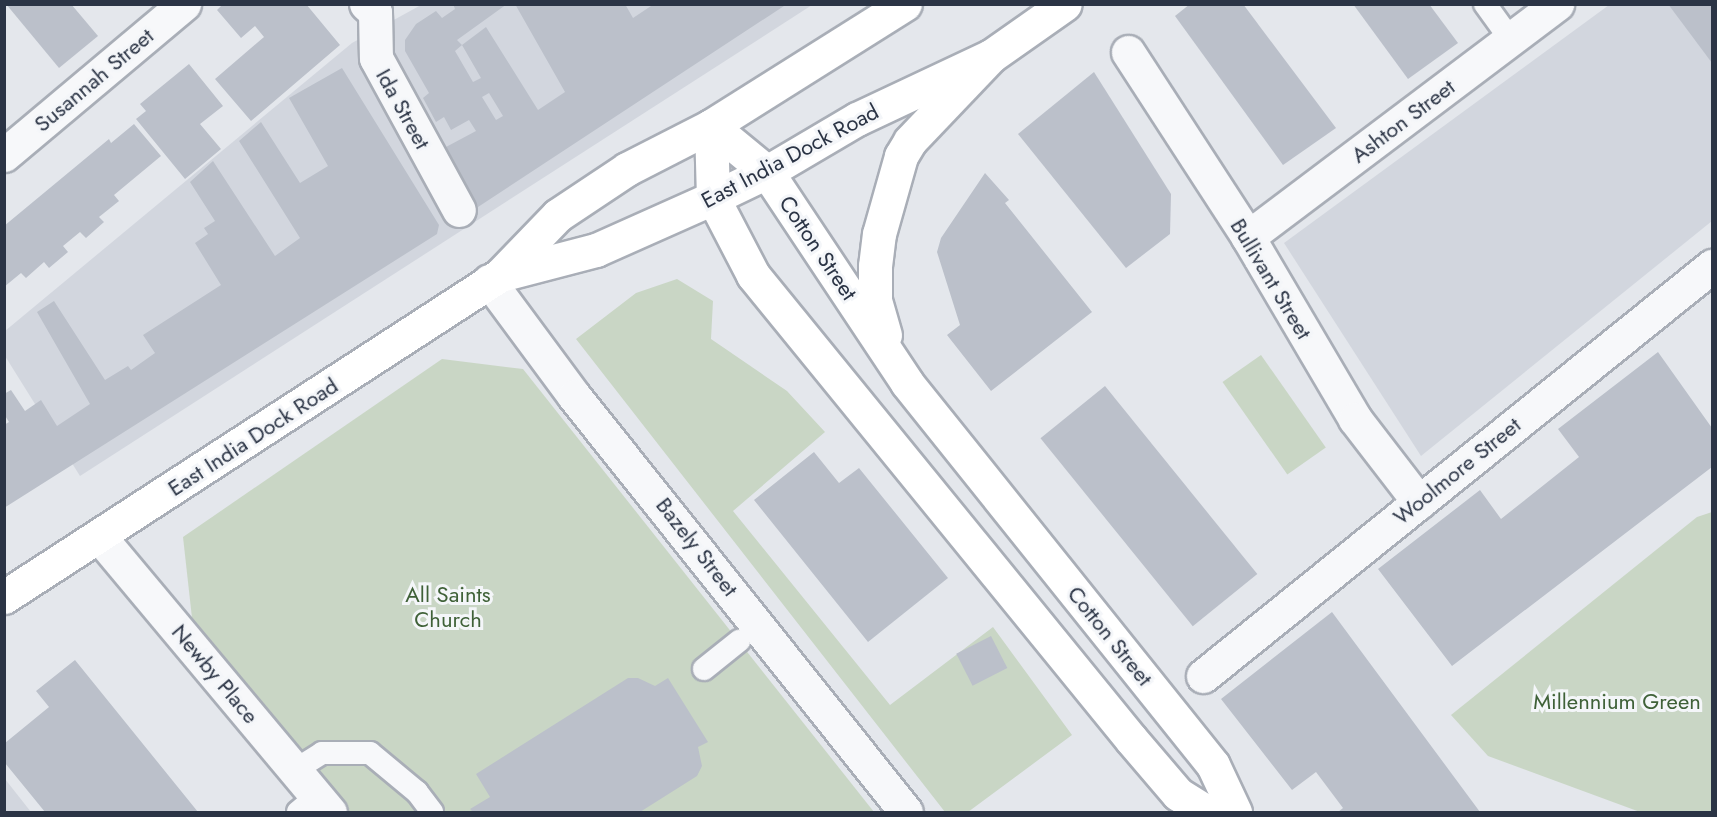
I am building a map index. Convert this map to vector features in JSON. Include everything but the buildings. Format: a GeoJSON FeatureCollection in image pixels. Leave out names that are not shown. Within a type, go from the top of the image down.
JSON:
{"type":"FeatureCollection","features":[{"type":"Feature","properties":{"kind":"main road","name":"East India Dock Road"},"geometry":{"type":"LineString","coordinates":[[4,597],[495,278],[558,215],[627,169],[711,126],[905,4]]}},
{"type":"Feature","properties":{"kind":"main road","name":"East India Dock Road"},"geometry":{"type":"LineString","coordinates":[[495,278],[596,250],[713,198],[767,172],[857,119],[992,56],[1065,4]]}},
{"type":"Feature","properties":{"kind":"main road"},"geometry":{"type":"LineString","coordinates":[[907,383],[874,299],[883,216],[901,156],[910,141],[992,56]]}},
{"type":"Feature","properties":{"kind":"main road","name":"Cotton Street"},"geometry":{"type":"LineString","coordinates":[[711,126],[767,172],[907,383],[1213,765],[1235,813]]}},
{"type":"Feature","properties":{"kind":"main road"},"geometry":{"type":"LineString","coordinates":[[711,126],[713,198],[753,275],[1131,739],[1178,794],[1207,813]]}},
{"type":"Feature","properties":{"kind":"street","name":"Susannah Street"},"geometry":{"type":"LineString","coordinates":[[4,155],[184,4]]}},
{"type":"Feature","properties":{"kind":"street","name":"Ashton Street"},"geometry":{"type":"LineString","coordinates":[[1248,237],[1557,4]]}},
{"type":"Feature","properties":{"kind":"street","name":"Ida Street"},"geometry":{"type":"LineString","coordinates":[[378,7],[376,58],[459,210]]}},
{"type":"Feature","properties":{"kind":"street","name":"Bullivant Street"},"geometry":{"type":"LineString","coordinates":[[1128,52],[1248,237],[1355,419],[1419,502]]}},
{"type":"Feature","properties":{"kind":"street","name":"Woolmore Street"},"geometry":{"type":"LineString","coordinates":[[1203,676],[1713,266]]}},
{"type":"Feature","properties":{"kind":"street","name":"Bazely Street"},"geometry":{"type":"LineString","coordinates":[[495,278],[574,396],[906,813]]}},
{"type":"Feature","properties":{"kind":"street","name":"Newby Place"},"geometry":{"type":"LineString","coordinates":[[99,536],[295,770],[315,807]]}},
{"type":"Feature","properties":{"kind":"lane"},"geometry":{"type":"LineString","coordinates":[[1485,4],[1511,40]]}},
{"type":"Feature","properties":{"kind":"lane"},"geometry":{"type":"LineString","coordinates":[[704,669],[739,641]]}},
{"type":"Feature","properties":{"kind":"lane"},"geometry":{"type":"LineString","coordinates":[[295,770],[322,753],[370,753],[417,792],[432,813]]}},
{"type":"Feature","properties":{"kind":"shaded area"},"geometry":{"type":"Polygon","coordinates":[[[421,5],[812,5],[80,476],[5,356],[5,331],[352,43],[421,5]]]}},
{"type":"Feature","properties":{"kind":"shaded area"},"geometry":{"type":"Polygon","coordinates":[[[1609,5],[1712,5],[1712,221],[1421,456],[1284,243],[1609,5]]]}},
{"type":"Feature","properties":{"kind":"shaded area"},"geometry":{"type":"Polygon","coordinates":[[[5,779],[31,812],[5,812],[5,779]]]}},
{"type":"Feature","properties":{"kind":"green space"},"geometry":{"type":"Polygon","coordinates":[[[677,279],[713,301],[711,339],[787,391],[825,432],[733,511],[890,705],[993,627],[1072,735],[968,812],[945,812],[576,339],[636,293],[677,279]]]}},
{"type":"Feature","properties":{"kind":"green space"},"geometry":{"type":"Polygon","coordinates":[[[1261,355],[1326,448],[1287,475],[1222,382],[1261,355]]]}},
{"type":"Feature","properties":{"kind":"green space","name":"All Saints Church"},"geometry":{"type":"Polygon","coordinates":[[[442,359],[523,369],[874,812],[348,812],[192,618],[183,537],[442,359]]]}},
{"type":"Feature","properties":{"kind":"green space","name":"Millennium Green"},"geometry":{"type":"Polygon","coordinates":[[[1712,512],[1712,812],[1640,812],[1488,756],[1451,715],[1697,517],[1712,512]]]}}]}
